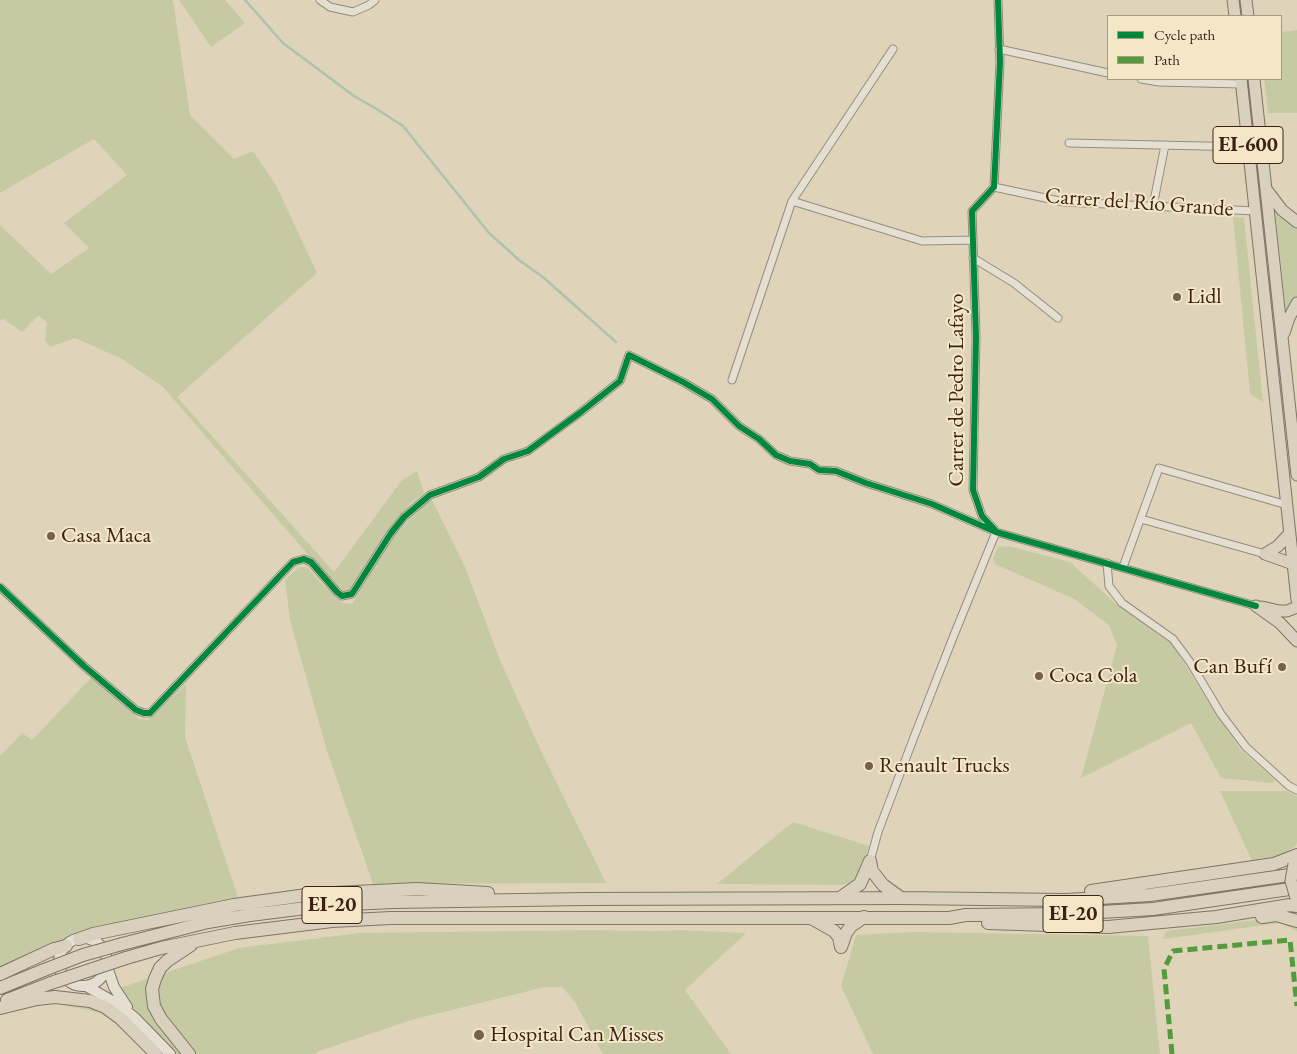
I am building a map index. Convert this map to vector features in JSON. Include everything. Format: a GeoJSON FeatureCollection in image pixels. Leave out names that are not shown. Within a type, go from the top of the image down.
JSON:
{"type":"FeatureCollection","features":[{"type":"Feature","properties":{"kind":"highway"},"geometry":{"type":"LineString","coordinates":[[870,861],[872,870],[883,886],[901,898]]}},
{"type":"Feature","properties":{"kind":"highway"},"geometry":{"type":"LineString","coordinates":[[840,898],[860,884],[870,861]]}},
{"type":"Feature","properties":{"kind":"highway"},"geometry":{"type":"LineString","coordinates":[[1065,900],[1088,892],[1274,864],[1296,863]]}},
{"type":"Feature","properties":{"kind":"highway","name":"EI-20"},"geometry":{"type":"LineString","coordinates":[[0,988],[84,955],[122,944],[208,922],[320,906],[393,902],[546,899],[901,898],[1065,900],[1150,894],[1296,863]]}},
{"type":"Feature","properties":{"kind":"highway"},"geometry":{"type":"LineString","coordinates":[[79,939],[93,934],[234,906],[314,894],[417,889],[466,891],[546,899]]}},
{"type":"Feature","properties":{"kind":"highway"},"geometry":{"type":"LineString","coordinates":[[949,918],[966,922],[1108,927],[1216,917],[1290,905],[1297,898]]}},
{"type":"Feature","properties":{"kind":"highway","name":"EI-20"},"geometry":{"type":"LineString","coordinates":[[0,1003],[91,968],[126,958],[200,939],[293,925],[391,918],[864,916],[949,918],[966,915],[1111,912],[1196,904],[1297,898]]}},
{"type":"Feature","properties":{"kind":"highway"},"geometry":{"type":"LineString","coordinates":[[1108,927],[1118,929],[1169,927],[1276,915],[1297,921]]}},
{"type":"Feature","properties":{"kind":"highway"},"geometry":{"type":"LineString","coordinates":[[809,917],[834,931],[839,937],[841,947],[846,933],[851,926],[864,916]]}},
{"type":"Feature","properties":{"kind":"highway"},"geometry":{"type":"LineString","coordinates":[[189,1054],[161,1019],[154,1006],[152,989],[154,979],[160,968],[167,961],[200,939]]}},
{"type":"Feature","properties":{"kind":"highway"},"geometry":{"type":"LineString","coordinates":[[0,974],[54,949],[66,946]]}},
{"type":"Feature","properties":{"kind":"highway"},"geometry":{"type":"LineString","coordinates":[[0,1008],[55,997],[90,1000],[105,1007],[120,1018],[156,1054]]}},
{"type":"Feature","properties":{"kind":"main road"},"geometry":{"type":"LineString","coordinates":[[1233,0],[1235,15]]}},
{"type":"Feature","properties":{"kind":"main road"},"geometry":{"type":"LineString","coordinates":[[1246,0],[1248,15]]}},
{"type":"Feature","properties":{"kind":"main road","name":"EI-600"},"geometry":{"type":"LineString","coordinates":[[1254,80],[1282,337],[1292,390],[1291,416],[1297,476]]}},
{"type":"Feature","properties":{"kind":"main road","name":"EI-600"},"geometry":{"type":"LineString","coordinates":[[1242,82],[1297,600]]}},
{"type":"Feature","properties":{"kind":"main road"},"geometry":{"type":"LineString","coordinates":[[1266,189],[1282,210],[1297,222]]}},
{"type":"Feature","properties":{"kind":"main road"},"geometry":{"type":"LineString","coordinates":[[1282,337],[1297,303]]}},
{"type":"Feature","properties":{"kind":"main road"},"geometry":{"type":"LineString","coordinates":[[1265,554],[1278,546],[1290,532]]}},
{"type":"Feature","properties":{"kind":"main road"},"geometry":{"type":"LineString","coordinates":[[1265,554],[1293,564]]}},
{"type":"Feature","properties":{"kind":"main road"},"geometry":{"type":"LineString","coordinates":[[1256,606],[1279,611],[1287,611],[1297,607]]}},
{"type":"Feature","properties":{"kind":"main road"},"geometry":{"type":"LineString","coordinates":[[1256,606],[1280,623],[1297,641]]}},
{"type":"Feature","properties":{"kind":"main road"},"geometry":{"type":"LineString","coordinates":[[1296,863],[1291,881],[1297,898]]}},
{"type":"Feature","properties":{"kind":"street"},"geometry":{"type":"LineString","coordinates":[[320,0],[330,7],[353,12],[376,0]]}},
{"type":"Feature","properties":{"kind":"street"},"geometry":{"type":"LineString","coordinates":[[994,187],[999,49],[998,0]]}},
{"type":"Feature","properties":{"kind":"street"},"geometry":{"type":"LineString","coordinates":[[732,380],[792,202],[893,49]]}},
{"type":"Feature","properties":{"kind":"street"},"geometry":{"type":"LineString","coordinates":[[999,49],[1107,73]]}},
{"type":"Feature","properties":{"kind":"street"},"geometry":{"type":"LineString","coordinates":[[1147,80],[1159,82],[1242,82]]}},
{"type":"Feature","properties":{"kind":"street"},"geometry":{"type":"LineString","coordinates":[[1069,143],[1249,147]]}},
{"type":"Feature","properties":{"kind":"street"},"geometry":{"type":"LineString","coordinates":[[1153,206],[1165,145]]}},
{"type":"Feature","properties":{"kind":"street","name":"Carrer del Río Grande"},"geometry":{"type":"LineString","coordinates":[[994,187],[1064,202],[1256,211]]}},
{"type":"Feature","properties":{"kind":"street","name":"Carrer de Pedro Lafayo"},"geometry":{"type":"LineString","coordinates":[[994,187],[972,211],[976,338],[973,490],[982,516],[996,532]]}},
{"type":"Feature","properties":{"kind":"street"},"geometry":{"type":"LineString","coordinates":[[792,202],[922,241],[972,240]]}},
{"type":"Feature","properties":{"kind":"street"},"geometry":{"type":"LineString","coordinates":[[973,258],[1014,283],[1058,318]]}},
{"type":"Feature","properties":{"kind":"street"},"geometry":{"type":"LineString","coordinates":[[0,587],[84,666],[136,710],[150,713],[293,562],[304,559],[311,562],[342,596],[352,594],[391,533],[404,517],[430,495],[454,488],[479,477],[504,459],[528,451],[582,412],[620,381],[629,355],[712,399],[739,426],[759,439],[776,455],[790,461],[810,464],[819,470],[836,471],[866,483],[932,504],[996,532],[1256,606]]}},
{"type":"Feature","properties":{"kind":"street"},"geometry":{"type":"LineString","coordinates":[[1123,567],[1158,468],[1287,505]]}},
{"type":"Feature","properties":{"kind":"street"},"geometry":{"type":"LineString","coordinates":[[1141,519],[1265,554]]}},
{"type":"Feature","properties":{"kind":"street"},"geometry":{"type":"LineString","coordinates":[[870,861],[878,832],[996,532]]}},
{"type":"Feature","properties":{"kind":"street"},"geometry":{"type":"LineString","coordinates":[[1107,563],[1109,586],[1122,603],[1173,639],[1190,662],[1221,714],[1246,747],[1297,790]]}},
{"type":"Feature","properties":{"kind":"street"},"geometry":{"type":"LineString","coordinates":[[79,939],[87,939],[101,946],[107,959],[102,978],[86,986],[78,986],[69,982],[61,972],[59,963],[61,953],[66,946],[72,941],[79,939]]}},
{"type":"Feature","properties":{"kind":"street"},"geometry":{"type":"LineString","coordinates":[[106,968],[114,987],[135,1018]]}},
{"type":"Feature","properties":{"kind":"street"},"geometry":{"type":"LineString","coordinates":[[86,986],[116,1003],[135,1018],[170,1054]]}},
{"type":"Feature","properties":{"kind":"green space"},"geometry":{"type":"Polygon","coordinates":[[[0,0],[173,0],[190,115],[234,159],[253,151],[276,185],[317,273],[177,397],[334,572],[402,480],[417,471],[424,493],[412,502],[385,534],[348,591],[341,590],[329,579],[163,387],[122,359],[75,338],[50,347],[45,340],[47,322],[38,316],[22,332],[4,319],[0,320],[0,225],[51,274],[89,248],[64,223],[127,175],[94,139],[0,193],[0,0]]]}},
{"type":"Feature","properties":{"kind":"green space"},"geometry":{"type":"Polygon","coordinates":[[[179,0],[225,0],[245,23],[211,47],[179,0]]]}},
{"type":"Feature","properties":{"kind":"green space"},"geometry":{"type":"Polygon","coordinates":[[[1297,30],[1297,113],[1268,113],[1264,80],[1282,80],[1282,32],[1297,30]]]}},
{"type":"Feature","properties":{"kind":"green space"},"geometry":{"type":"Polygon","coordinates":[[[1275,209],[1297,226],[1297,296],[1286,313],[1275,209]]]}},
{"type":"Feature","properties":{"kind":"green space"},"geometry":{"type":"Polygon","coordinates":[[[1233,217],[1244,218],[1263,402],[1250,394],[1233,217]]]}},
{"type":"Feature","properties":{"kind":"green space"},"geometry":{"type":"Polygon","coordinates":[[[431,498],[465,567],[500,660],[541,751],[606,883],[373,884],[327,751],[290,620],[285,580],[299,567],[307,567],[343,603],[352,604],[393,536],[431,498]]]}},
{"type":"Feature","properties":{"kind":"green space"},"geometry":{"type":"Polygon","coordinates":[[[1008,546],[1070,562],[1115,603],[1173,645],[1241,750],[1274,779],[1273,783],[1221,778],[1191,723],[1081,778],[1117,645],[1109,625],[1074,599],[995,564],[993,559],[998,547],[1008,546]]]}},
{"type":"Feature","properties":{"kind":"green space"},"geometry":{"type":"Polygon","coordinates":[[[91,678],[139,719],[148,720],[186,684],[185,737],[238,897],[89,930],[55,942],[0,968],[0,756],[22,733],[32,740],[91,678]]]}},
{"type":"Feature","properties":{"kind":"green space"},"geometry":{"type":"Polygon","coordinates":[[[1220,791],[1287,791],[1297,796],[1296,846],[1274,859],[1253,863],[1220,791]]]}},
{"type":"Feature","properties":{"kind":"green space"},"geometry":{"type":"Polygon","coordinates":[[[793,822],[869,846],[857,880],[850,884],[841,885],[717,884],[793,822]]]}},
{"type":"Feature","properties":{"kind":"green space"},"geometry":{"type":"Polygon","coordinates":[[[1273,918],[1297,925],[1297,931],[1280,923],[1163,939],[1166,931],[1273,918]]]}},
{"type":"Feature","properties":{"kind":"green space"},"geometry":{"type":"Polygon","coordinates":[[[681,930],[746,933],[685,990],[731,1054],[603,1054],[575,1002],[562,987],[545,987],[411,1020],[315,1054],[149,1054],[116,1021],[98,1012],[66,1006],[239,948],[360,933],[681,930]]]}},
{"type":"Feature","properties":{"kind":"green space"},"geometry":{"type":"Polygon","coordinates":[[[913,932],[1148,936],[1160,1054],[873,1054],[841,986],[856,935],[913,932]]]}},
{"type":"Feature","properties":{"kind":"waterway"},"geometry":{"type":"LineString","coordinates":[[245,0],[283,43],[354,96],[403,126],[489,233],[519,260],[544,278],[616,342]]}},
{"type":"Feature","properties":{"kind":"marked path"},"geometry":{"type":"LineString","coordinates":[[1172,1054],[1164,969],[1173,951],[1290,940],[1297,1006]]}},
{"type":"Feature","properties":{"kind":"cycle path"},"geometry":{"type":"LineString","coordinates":[[995,530],[982,516],[973,490],[976,337],[972,211],[994,187],[1000,62],[998,0]]}},
{"type":"Feature","properties":{"kind":"cycle path"},"geometry":{"type":"LineString","coordinates":[[0,587],[84,666],[136,710],[150,713],[293,562],[304,559],[311,562],[342,596],[352,594],[391,533],[404,517],[430,495],[479,477],[504,459],[528,451],[620,381],[629,355],[712,399],[739,426],[759,439],[776,455],[790,461],[810,464],[819,470],[836,471],[866,483],[932,504],[996,532],[1256,606]]}},
{"type":"Feature","properties":{"kind":"place","name":"Lidl"},"geometry":{"type":"Point","coordinates":[1177,297]}},
{"type":"Feature","properties":{"kind":"place","name":"Casa Maca"},"geometry":{"type":"Point","coordinates":[51,536]}},
{"type":"Feature","properties":{"kind":"place","name":"Can Bufí"},"geometry":{"type":"Point","coordinates":[1282,667]}},
{"type":"Feature","properties":{"kind":"place","name":"Coca Cola"},"geometry":{"type":"Point","coordinates":[1039,676]}},
{"type":"Feature","properties":{"kind":"place","name":"Renault Trucks"},"geometry":{"type":"Point","coordinates":[869,766]}},
{"type":"Feature","properties":{"kind":"place","name":"Hospital Can Misses"},"geometry":{"type":"Point","coordinates":[479,1035]}}]}
